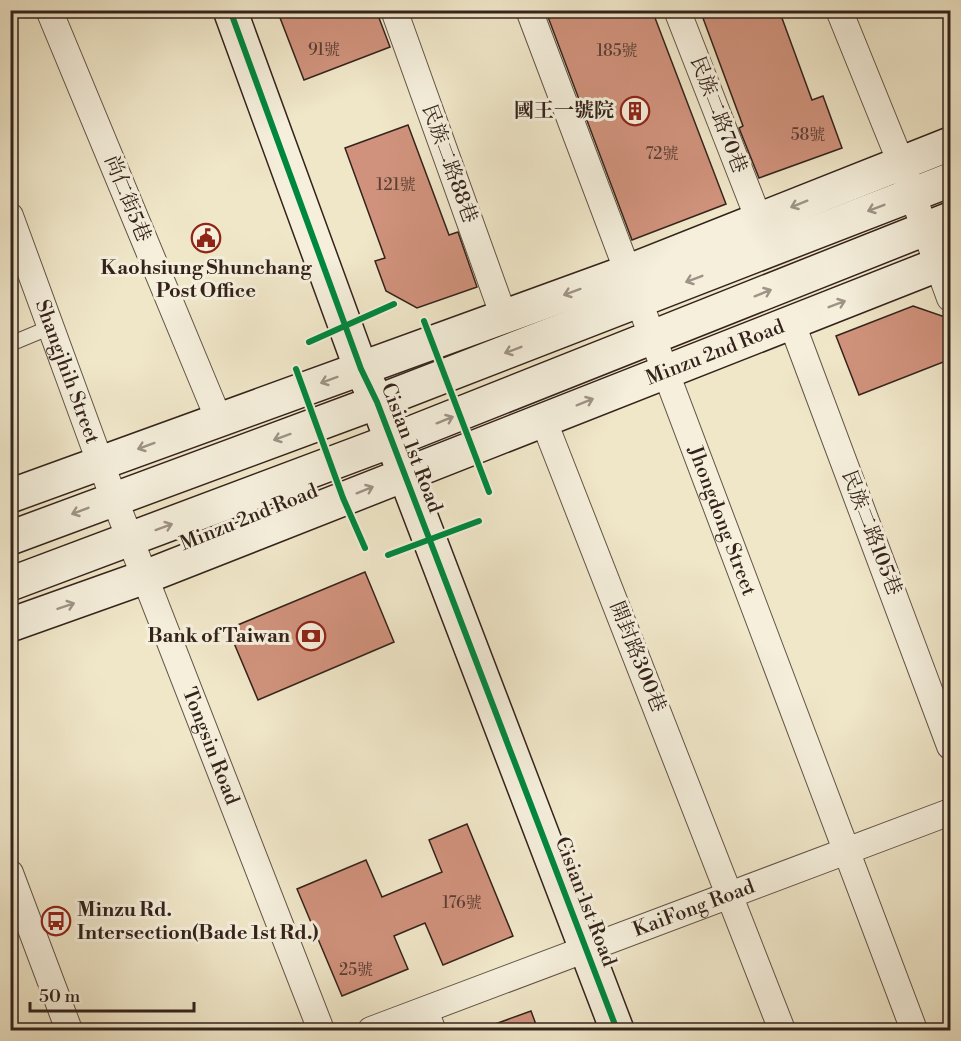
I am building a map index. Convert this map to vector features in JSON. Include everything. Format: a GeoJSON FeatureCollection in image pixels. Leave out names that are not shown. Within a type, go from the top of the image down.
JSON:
{"type":"FeatureCollection","features":[{"type":"Feature","properties":{"kind":"street","name":"尚仁街5巷"},"geometry":{"type":"LineString","coordinates":[[49,10],[219,420]]}},
{"type":"Feature","properties":{"kind":"street","name":"Cisian 1st Road"},"geometry":{"type":"LineString","coordinates":[[231,10],[361,369],[377,402],[617,1030]]}},
{"type":"Feature","properties":{"kind":"street","name":"民族二路88巷"},"geometry":{"type":"LineString","coordinates":[[394,10],[504,317]]}},
{"type":"Feature","properties":{"kind":"street","name":"Jhongdong Street"},"geometry":{"type":"LineString","coordinates":[[529,10],[914,1030]]}},
{"type":"Feature","properties":{"kind":"street","name":"民族二路70巷"},"geometry":{"type":"LineString","coordinates":[[677,10],[759,220]]}},
{"type":"Feature","properties":{"kind":"street"},"geometry":{"type":"LineString","coordinates":[[839,10],[913,194],[938,224],[951,298]]}},
{"type":"Feature","properties":{"kind":"street"},"geometry":{"type":"LineString","coordinates":[[10,538],[377,402],[632,286],[759,220],[951,144]]}},
{"type":"Feature","properties":{"kind":"street"},"geometry":{"type":"LineString","coordinates":[[10,496],[504,317],[632,286],[951,180]]}},
{"type":"Feature","properties":{"kind":"street","name":"Shangjhih Street"},"geometry":{"type":"LineString","coordinates":[[10,216],[100,462]]}},
{"type":"Feature","properties":{"kind":"street","name":"Minzu 2nd Road"},"geometry":{"type":"LineString","coordinates":[[10,584],[391,441],[938,224]]}},
{"type":"Feature","properties":{"kind":"street","name":"Minzu 2nd Road"},"geometry":{"type":"LineString","coordinates":[[10,625],[145,577],[665,370],[945,262]]}},
{"type":"Feature","properties":{"kind":"street","name":"民族二路105巷"},"geometry":{"type":"LineString","coordinates":[[791,321],[951,746]]}},
{"type":"Feature","properties":{"kind":"street","name":"開封路300巷"},"geometry":{"type":"LineString","coordinates":[[543,419],[782,1030]]}},
{"type":"Feature","properties":{"kind":"street","name":"Tongsin Road"},"geometry":{"type":"LineString","coordinates":[[100,462],[321,1030]]}},
{"type":"Feature","properties":{"kind":"street","name":"KaiFong Road"},"geometry":{"type":"LineString","coordinates":[[371,1030],[434,1019],[586,949],[951,812]]}},
{"type":"Feature","properties":{"kind":"street"},"geometry":{"type":"LineString","coordinates":[[10,873],[69,1030]]}},
{"type":"Feature","properties":{"kind":"lane"},"geometry":{"type":"LineString","coordinates":[[10,344],[51,327]]}},
{"type":"Feature","properties":{"kind":"building"},"geometry":{"type":"Polygon","coordinates":[[[277,10],[376,10],[390,47],[304,80],[277,10]]]}},
{"type":"Feature","properties":{"kind":"building","name":"國王一號院"},"geometry":{"type":"Polygon","coordinates":[[[565,10],[652,10],[726,204],[632,240],[548,17],[565,10]]]}},
{"type":"Feature","properties":{"kind":"building"},"geometry":{"type":"Polygon","coordinates":[[[700,10],[779,10],[812,100],[823,96],[842,148],[759,178],[739,128],[743,126],[700,10]]]}},
{"type":"Feature","properties":{"kind":"building"},"geometry":{"type":"Polygon","coordinates":[[[408,125],[449,235],[458,232],[477,287],[417,308],[386,291],[375,261],[385,258],[345,148],[408,125]]]}},
{"type":"Feature","properties":{"kind":"building"},"geometry":{"type":"Polygon","coordinates":[[[913,306],[948,318],[951,359],[859,395],[836,336],[913,306]]]}},
{"type":"Feature","properties":{"kind":"building","name":"Bank of Taiwan"},"geometry":{"type":"Polygon","coordinates":[[[365,572],[394,642],[258,700],[228,629],[365,572]]]}},
{"type":"Feature","properties":{"kind":"building"},"geometry":{"type":"Polygon","coordinates":[[[467,824],[513,936],[443,965],[425,923],[394,936],[408,969],[342,996],[297,889],[366,860],[382,897],[442,872],[429,840],[467,824]]]}},
{"type":"Feature","properties":{"kind":"building"},"geometry":{"type":"Polygon","coordinates":[[[531,1011],[538,1030],[484,1030],[484,1028],[531,1011]]]}},
{"type":"Feature","properties":{"kind":"cycle path"},"geometry":{"type":"LineString","coordinates":[[230,10],[361,369],[377,402],[617,1030]]}},
{"type":"Feature","properties":{"kind":"cycle path"},"geometry":{"type":"LineString","coordinates":[[309,342],[394,304]]}},
{"type":"Feature","properties":{"kind":"cycle path"},"geometry":{"type":"LineString","coordinates":[[424,321],[489,492]]}},
{"type":"Feature","properties":{"kind":"cycle path"},"geometry":{"type":"LineString","coordinates":[[296,369],[343,498],[365,548]]}},
{"type":"Feature","properties":{"kind":"cycle path"},"geometry":{"type":"LineString","coordinates":[[388,555],[479,521]]}},
{"type":"Feature","properties":{"kind":"place","name":"國王一號院"},"geometry":{"type":"Point","coordinates":[635,111]}},
{"type":"Feature","properties":{"kind":"place","name":"Kaohsiung Shunchang Post Office"},"geometry":{"type":"Point","coordinates":[206,238]}},
{"type":"Feature","properties":{"kind":"place","name":"Bank of Taiwan"},"geometry":{"type":"Point","coordinates":[311,636]}},
{"type":"Feature","properties":{"kind":"place","name":"Minzu Rd. Intersection(Bade 1st Rd.)"},"geometry":{"type":"Point","coordinates":[56,921]}}]}
